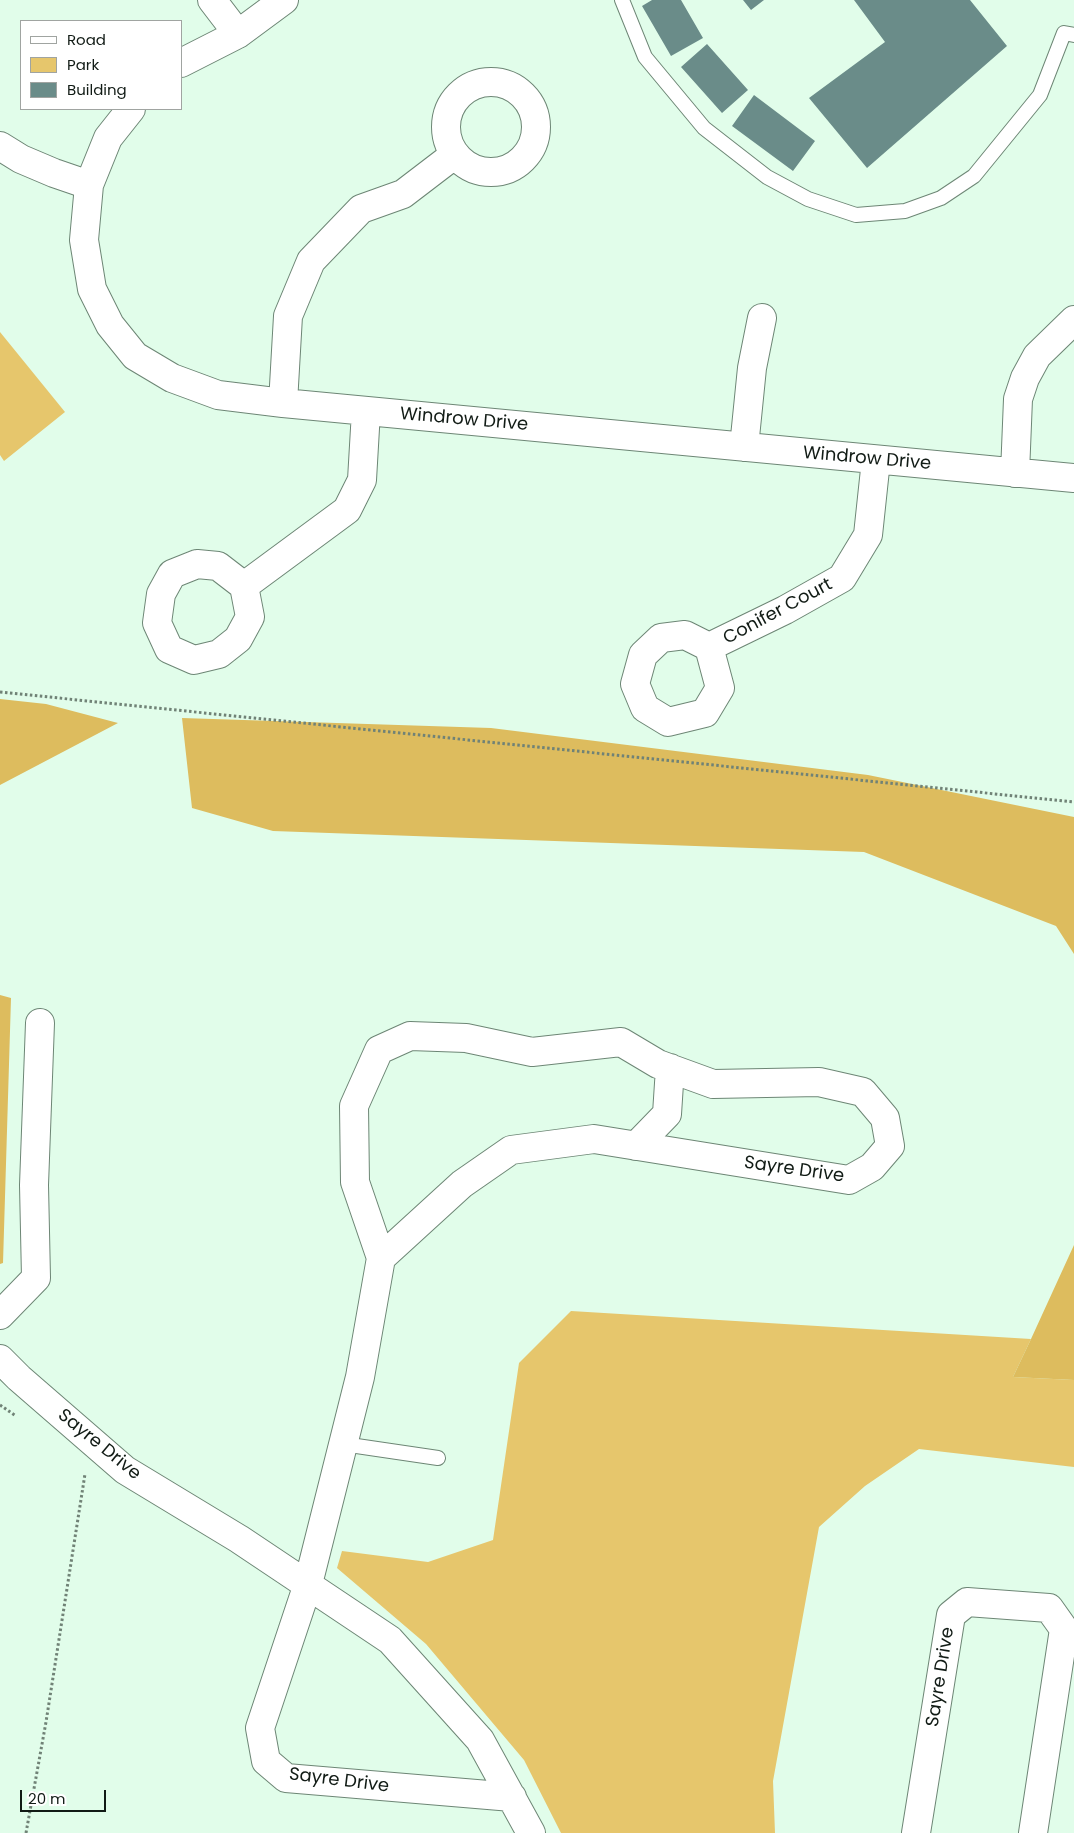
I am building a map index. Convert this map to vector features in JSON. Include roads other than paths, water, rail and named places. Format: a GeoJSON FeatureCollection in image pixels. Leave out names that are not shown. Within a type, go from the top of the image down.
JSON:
{"type":"FeatureCollection","features":[{"type":"Feature","properties":{"kind":"street"},"geometry":{"type":"LineString","coordinates":[[212,0],[238,34]]}},
{"type":"Feature","properties":{"kind":"street"},"geometry":{"type":"LineString","coordinates":[[182,62],[238,34],[284,0]]}},
{"type":"Feature","properties":{"kind":"street","name":"Windrow Drive"},"geometry":{"type":"LineString","coordinates":[[130,110],[108,138],[89,185],[84,240],[92,289],[110,325],[135,356],[172,378],[218,395],[283,403],[1074,478]]}},
{"type":"Feature","properties":{"kind":"street"},"geometry":{"type":"LineString","coordinates":[[0,146],[21,159],[89,185]]}},
{"type":"Feature","properties":{"kind":"street"},"geometry":{"type":"LineString","coordinates":[[283,403],[288,316],[310,261],[361,209],[403,194],[454,155]]}},
{"type":"Feature","properties":{"kind":"street"},"geometry":{"type":"LineString","coordinates":[[744,447],[752,368],[762,318]]}},
{"type":"Feature","properties":{"kind":"street"},"geometry":{"type":"LineString","coordinates":[[1016,473],[1018,399],[1025,378],[1037,356],[1074,320]]}},
{"type":"Feature","properties":{"kind":"street"},"geometry":{"type":"LineString","coordinates":[[244,586],[347,510],[362,480],[366,411]]}},
{"type":"Feature","properties":{"kind":"street","name":"Conifer Court"},"geometry":{"type":"LineString","coordinates":[[709,647],[785,610],[842,578],[868,535],[876,460]]}},
{"type":"Feature","properties":{"kind":"street"},"geometry":{"type":"LineString","coordinates":[[0,1316],[36,1278],[34,1184],[40,1023]]}},
{"type":"Feature","properties":{"kind":"street","name":"Sayre Drive"},"geometry":{"type":"LineString","coordinates":[[381,1258],[462,1184],[511,1150],[594,1139],[849,1180],[872,1167],[890,1146],[885,1118],[863,1092],[819,1082],[713,1084],[658,1064],[621,1042],[532,1052],[466,1038],[410,1036],[379,1050],[354,1106],[355,1182],[381,1258],[360,1377],[308,1584],[260,1728],[266,1760],[286,1778],[512,1797]]}},
{"type":"Feature","properties":{"kind":"street"},"geometry":{"type":"LineString","coordinates":[[636,1146],[667,1114],[670,1068]]}},
{"type":"Feature","properties":{"kind":"street","name":"Sayre Drive"},"geometry":{"type":"LineString","coordinates":[[0,1359],[19,1378],[125,1470],[239,1539],[390,1640],[480,1740],[531,1833]]}},
{"type":"Feature","properties":{"kind":"street","name":"Sayre Drive"},"geometry":{"type":"LineString","coordinates":[[916,1833],[951,1615],[967,1602],[1048,1608],[1064,1629],[1032,1833]]}},
{"type":"Feature","properties":{"kind":"lane"},"geometry":{"type":"LineString","coordinates":[[622,0],[645,57],[704,128],[767,177],[808,199],[856,215],[905,211],[941,198],[974,176],[1040,95],[1064,33],[1074,35]]}},
{"type":"Feature","properties":{"kind":"lane"},"geometry":{"type":"LineString","coordinates":[[343,1444],[438,1458]]}}]}
